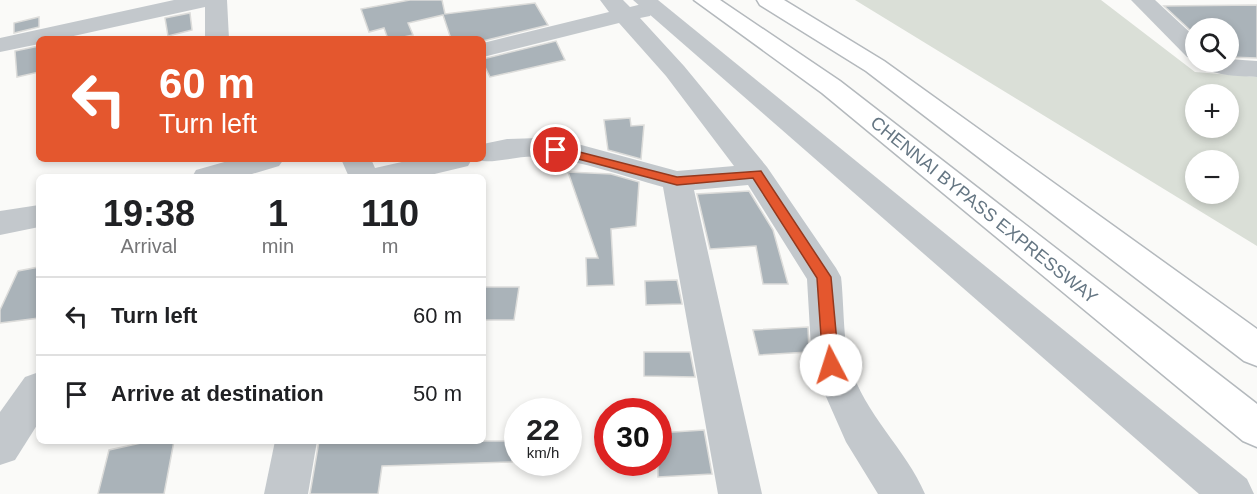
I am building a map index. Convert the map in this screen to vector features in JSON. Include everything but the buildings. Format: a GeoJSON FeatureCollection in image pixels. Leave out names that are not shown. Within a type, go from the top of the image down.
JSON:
{"type":"FeatureCollection","features":[{"type":"Feature","properties":{"kind":"highway","name":"CHENNAI BYPASS EXPRESSWAY"},"geometry":{"type":"LineString","coordinates":[[705,0],[831,87],[1257,428]]}},
{"type":"Feature","properties":{"kind":"highway"},"geometry":{"type":"LineString","coordinates":[[768,0],[875,66],[1257,350]]}},
{"type":"Feature","properties":{"kind":"street"},"geometry":{"type":"LineString","coordinates":[[41,36],[205,0]]}},
{"type":"Feature","properties":{"kind":"street"},"geometry":{"type":"LineString","coordinates":[[216,0],[217,36]]}},
{"type":"Feature","properties":{"kind":"street"},"geometry":{"type":"LineString","coordinates":[[1142,0],[1185,41]]}},
{"type":"Feature","properties":{"kind":"street"},"geometry":{"type":"LineString","coordinates":[[486,49],[634,6]]}},
{"type":"Feature","properties":{"kind":"street"},"geometry":{"type":"LineString","coordinates":[[634,6],[675,71],[756,174],[824,277],[831,365],[860,429],[903,494]]}},
{"type":"Feature","properties":{"kind":"street"},"geometry":{"type":"LineString","coordinates":[[634,6],[1232,494]]}},
{"type":"Feature","properties":{"kind":"street"},"geometry":{"type":"LineString","coordinates":[[0,45],[36,37]]}},
{"type":"Feature","properties":{"kind":"street"},"geometry":{"type":"LineString","coordinates":[[1239,68],[1257,69]]}},
{"type":"Feature","properties":{"kind":"street"},"geometry":{"type":"LineString","coordinates":[[486,152],[507,148],[538,147],[566,151],[677,181],[756,174]]}},
{"type":"Feature","properties":{"kind":"street"},"geometry":{"type":"LineString","coordinates":[[392,174],[445,162]]}},
{"type":"Feature","properties":{"kind":"street"},"geometry":{"type":"LineString","coordinates":[[677,181],[740,494]]}},
{"type":"Feature","properties":{"kind":"street"},"geometry":{"type":"LineString","coordinates":[[0,223],[36,217]]}},
{"type":"Feature","properties":{"kind":"street"},"geometry":{"type":"LineString","coordinates":[[0,446],[36,393]]}},
{"type":"Feature","properties":{"kind":"street"},"geometry":{"type":"LineString","coordinates":[[286,494],[295,444]]}},
{"type":"Feature","properties":{"kind":"shaded area"},"geometry":{"type":"Polygon","coordinates":[[[855,0],[1101,0],[1185,64],[1185,72],[1257,77],[1257,246],[1188,204],[1239,204],[1239,150],[1185,150],[1185,202],[855,0]]]}},
{"type":"Feature","properties":{"kind":"route"},"geometry":{"type":"LineString","coordinates":[[556,150],[574,152],[677,181],[756,174],[824,277],[831,365]]}}]}
